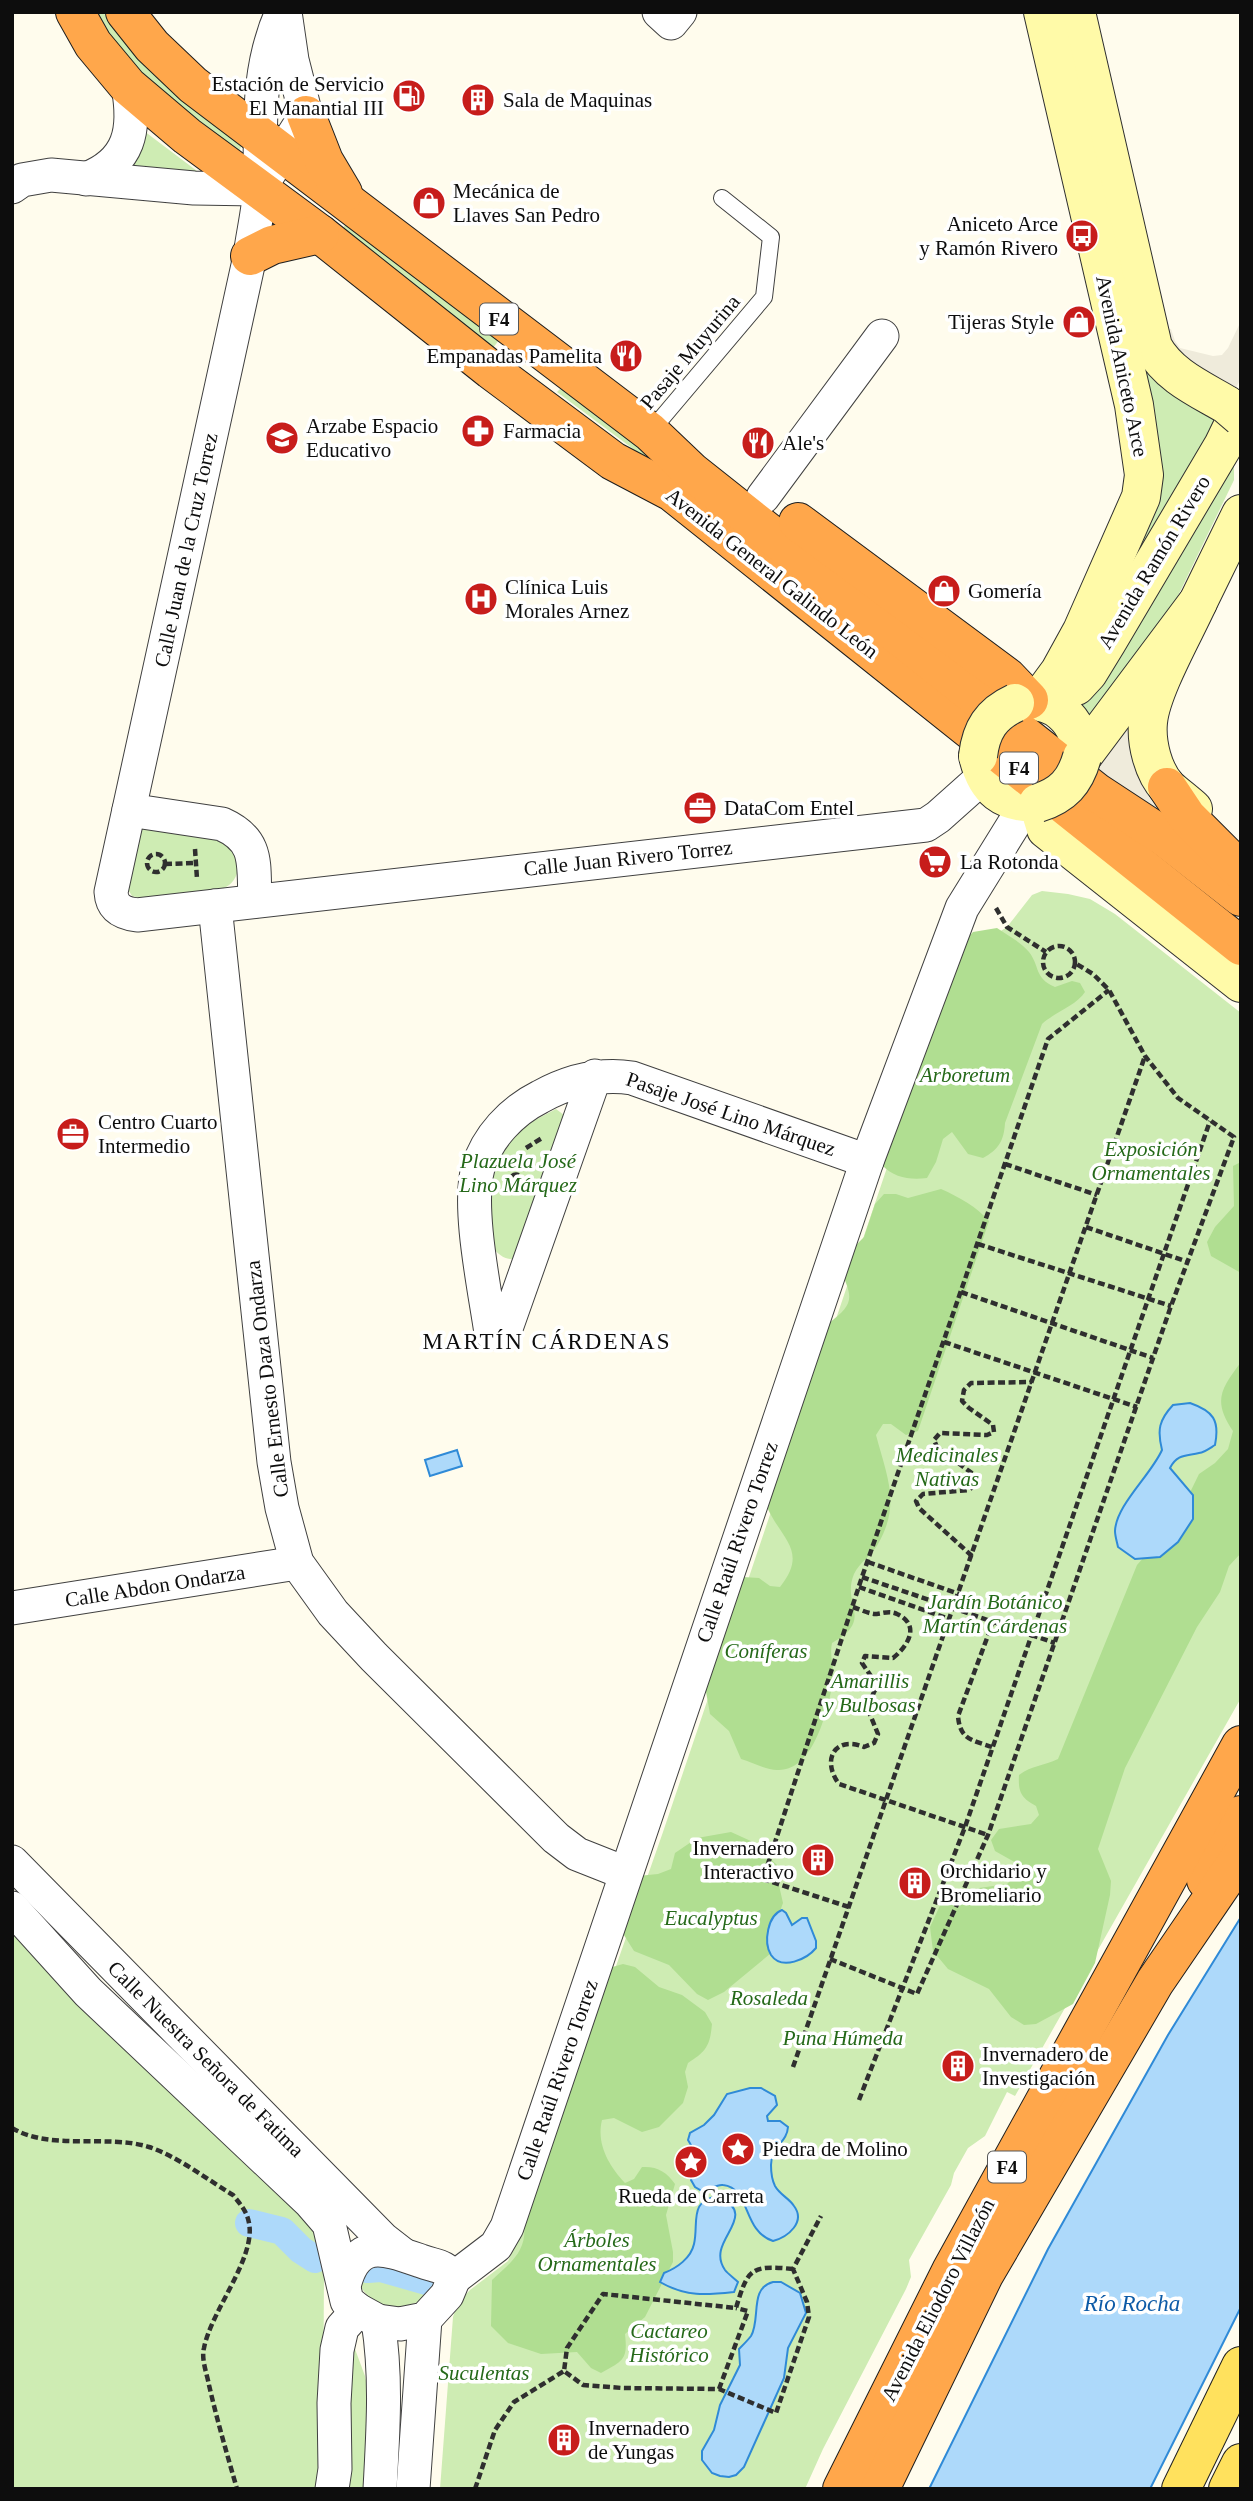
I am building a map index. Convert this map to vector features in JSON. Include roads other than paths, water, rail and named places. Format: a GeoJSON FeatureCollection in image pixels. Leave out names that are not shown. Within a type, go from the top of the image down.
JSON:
{"type":"FeatureCollection","features":[{"type":"Feature","properties":{"kind":"highway","name":"F4"},"geometry":{"type":"LineString","coordinates":[[75,12],[93,44],[128,86],[187,136],[260,189]]}},
{"type":"Feature","properties":{"kind":"highway","name":"F4"},"geometry":{"type":"LineString","coordinates":[[125,12],[169,64],[271,143]]}},
{"type":"Feature","properties":{"kind":"highway"},"geometry":{"type":"LineString","coordinates":[[250,256],[335,219],[324,161],[306,115]]}},
{"type":"Feature","properties":{"kind":"highway","name":"Avenida General Galindo León"},"geometry":{"type":"LineString","coordinates":[[271,143],[335,219],[491,370],[613,461],[672,492],[1241,946]]}},
{"type":"Feature","properties":{"kind":"highway","name":"Avenida General Galindo León"},"geometry":{"type":"LineString","coordinates":[[260,189],[335,219],[517,333],[650,432],[692,472],[1096,792]]}},
{"type":"Feature","properties":{"kind":"highway"},"geometry":{"type":"LineString","coordinates":[[491,370],[517,333]]}},
{"type":"Feature","properties":{"kind":"highway"},"geometry":{"type":"LineString","coordinates":[[535,403],[562,366]]}},
{"type":"Feature","properties":{"kind":"highway"},"geometry":{"type":"LineString","coordinates":[[650,432],[702,452],[997,670],[1034,702]]}},
{"type":"Feature","properties":{"kind":"highway"},"geometry":{"type":"LineString","coordinates":[[613,461],[657,513],[936,726],[981,768]]}},
{"type":"Feature","properties":{"kind":"highway"},"geometry":{"type":"LineString","coordinates":[[1167,787],[1187,817],[1241,870]]}},
{"type":"Feature","properties":{"kind":"highway","name":"F4"},"geometry":{"type":"LineString","coordinates":[[1096,792],[1163,836],[1241,897]]}},
{"type":"Feature","properties":{"kind":"highway"},"geometry":{"type":"LineString","coordinates":[[1096,792],[1150,846],[1241,919]]}},
{"type":"Feature","properties":{"kind":"highway","name":"Avenida Eliodoro Villazón"},"geometry":{"type":"LineString","coordinates":[[842,2489],[981,2214],[1241,1745]]}},
{"type":"Feature","properties":{"kind":"highway"},"geometry":{"type":"LineString","coordinates":[[1184,1850],[1241,1769]]}},
{"type":"Feature","properties":{"kind":"highway"},"geometry":{"type":"LineString","coordinates":[[1156,1982],[1231,1829],[1241,1815]]}},
{"type":"Feature","properties":{"kind":"highway","name":"F4"},"geometry":{"type":"LineString","coordinates":[[1156,1982],[1241,1856]]}},
{"type":"Feature","properties":{"kind":"highway","name":"Avenida Eliodoro Villazón"},"geometry":{"type":"LineString","coordinates":[[880,2489],[984,2275],[1156,1982]]}},
{"type":"Feature","properties":{"kind":"main road","name":"Avenida Aniceto Arce"},"geometry":{"type":"LineString","coordinates":[[1034,702],[1071,654],[1141,497],[1144,475],[1134,405],[1043,12]]}},
{"type":"Feature","properties":{"kind":"main road","name":"Avenida Aniceto Arce"},"geometry":{"type":"LineString","coordinates":[[1076,12],[1153,347],[1173,372],[1236,410]]}},
{"type":"Feature","properties":{"kind":"main road","name":"Avenida Ramón Rivero"},"geometry":{"type":"LineString","coordinates":[[1034,702],[1088,673],[1223,446],[1236,410]]}},
{"type":"Feature","properties":{"kind":"main road"},"geometry":{"type":"LineString","coordinates":[[1241,514],[1158,687],[1148,722],[1157,772],[1167,787],[1241,848]]}},
{"type":"Feature","properties":{"kind":"main road"},"geometry":{"type":"LineString","coordinates":[[1082,757],[1077,730],[1070,719],[1034,702],[1002,709],[984,729],[981,768],[998,793],[1016,802],[1033,803],[1062,792],[1072,782],[1082,757],[1198,602]]}},
{"type":"Feature","properties":{"kind":"main road"},"geometry":{"type":"LineString","coordinates":[[1033,803],[1046,829],[1241,983]]}},
{"type":"Feature","properties":{"kind":"main road"},"geometry":{"type":"LineString","coordinates":[[1181,2489],[1241,2366]]}},
{"type":"Feature","properties":{"kind":"main road"},"geometry":{"type":"LineString","coordinates":[[1228,2489],[1241,2463]]}},
{"type":"Feature","properties":{"kind":"street","name":"Calle Juan de la Cruz Torrez"},"geometry":{"type":"LineString","coordinates":[[118,908],[111,901],[111,892],[250,256],[260,189],[271,143],[262,83],[270,39],[283,12]]}},
{"type":"Feature","properties":{"kind":"street","name":"Calle Juan de la Cruz Torrez"},"geometry":{"type":"LineString","coordinates":[[283,12],[306,115]]}},
{"type":"Feature","properties":{"kind":"street"},"geometry":{"type":"LineString","coordinates":[[659,12],[671,23],[680,12]]}},
{"type":"Feature","properties":{"kind":"street"},"geometry":{"type":"LineString","coordinates":[[86,179],[115,163],[128,146],[132,108],[128,86]]}},
{"type":"Feature","properties":{"kind":"street"},"geometry":{"type":"LineString","coordinates":[[271,143],[306,115]]}},
{"type":"Feature","properties":{"kind":"street"},"geometry":{"type":"LineString","coordinates":[[12,187],[22,180],[51,175],[194,188],[260,189]]}},
{"type":"Feature","properties":{"kind":"street"},"geometry":{"type":"LineString","coordinates":[[763,497],[882,336]]}},
{"type":"Feature","properties":{"kind":"street","name":"Calle Juan Rivero Torrez"},"geometry":{"type":"LineString","coordinates":[[118,908],[126,914],[137,915],[206,894],[255,901],[926,825],[938,817],[981,768]]}},
{"type":"Feature","properties":{"kind":"street","name":"Calle Raúl Rivero Torrez"},"geometry":{"type":"LineString","coordinates":[[454,2278],[496,2246],[507,2227],[867,1161],[962,908],[1033,803]]}},
{"type":"Feature","properties":{"kind":"street"},"geometry":{"type":"LineString","coordinates":[[129,810],[222,824],[235,830],[248,841],[251,850],[255,901]]}},
{"type":"Feature","properties":{"kind":"street","name":"Calle Ernesto Daza Ondarza"},"geometry":{"type":"LineString","coordinates":[[206,894],[274,1462],[282,1508],[297,1563],[333,1613],[374,1657],[556,1838],[577,1854],[625,1872]]}},
{"type":"Feature","properties":{"kind":"street","name":"Pasaje José Lino Márquez"},"geometry":{"type":"LineString","coordinates":[[595,1076],[503,1335],[491,1333],[476,1213],[478,1167],[504,1123],[527,1104],[556,1088],[595,1076],[614,1075],[646,1082],[867,1161]]}},
{"type":"Feature","properties":{"kind":"street","name":"Calle Abdon Ondarza"},"geometry":{"type":"LineString","coordinates":[[12,1608],[297,1563]]}},
{"type":"Feature","properties":{"kind":"street","name":"Calle Nuestra Señora de Fatima"},"geometry":{"type":"LineString","coordinates":[[12,1862],[383,2239],[401,2253]]}},
{"type":"Feature","properties":{"kind":"street","name":"Calle Nuestra Señora de Fatima"},"geometry":{"type":"LineString","coordinates":[[12,1908],[88,1992],[310,2202],[329,2224],[360,2306]]}},
{"type":"Feature","properties":{"kind":"street"},"geometry":{"type":"LineString","coordinates":[[360,2306],[400,2324],[425,2319],[447,2295],[454,2278],[445,2267],[424,2263],[389,2249],[364,2252],[354,2261],[360,2306],[383,2348],[385,2395],[380,2489]]}},
{"type":"Feature","properties":{"kind":"street"},"geometry":{"type":"LineString","coordinates":[[332,2489],[335,2469],[334,2403],[337,2350],[342,2328],[360,2306]]}},
{"type":"Feature","properties":{"kind":"street"},"geometry":{"type":"LineString","coordinates":[[413,2489],[425,2319]]}},
{"type":"Feature","properties":{"kind":"lane","name":"Pasaje Muyurina"},"geometry":{"type":"LineString","coordinates":[[650,432],[764,298],[771,237],[722,198]]}},
{"type":"Feature","properties":{"kind":"water"},"geometry":{"type":"Polygon","coordinates":[[[1190,1403],[1209,1413],[1216,1429],[1215,1445],[1203,1452],[1179,1458],[1170,1468],[1193,1495],[1193,1519],[1178,1542],[1160,1557],[1135,1559],[1118,1547],[1115,1531],[1117,1521],[1127,1501],[1162,1450],[1160,1431],[1165,1416],[1173,1405],[1190,1403]]]}},
{"type":"Feature","properties":{"kind":"water"},"geometry":{"type":"Polygon","coordinates":[[[457,1450],[462,1466],[430,1476],[425,1460],[457,1450]]]}},
{"type":"Feature","properties":{"kind":"water"},"geometry":{"type":"Polygon","coordinates":[[[782,1910],[792,1925],[802,1918],[807,1918],[816,1941],[816,1948],[812,1952],[794,1962],[776,1960],[767,1943],[770,1923],[782,1910]]]}},
{"type":"Feature","properties":{"kind":"water","name":"Río Rocha"},"geometry":{"type":"Polygon","coordinates":[[[1241,1917],[1241,2307],[1150,2489],[929,2489],[1048,2249],[1168,2035],[1241,1917]]]}},
{"type":"Feature","properties":{"kind":"water"},"geometry":{"type":"Polygon","coordinates":[[[761,2088],[775,2096],[777,2105],[767,2116],[768,2121],[780,2121],[788,2127],[774,2153],[771,2174],[779,2192],[794,2206],[798,2218],[794,2228],[773,2241],[763,2236],[756,2228],[743,2201],[732,2188],[720,2185],[702,2191],[695,2187],[691,2180],[697,2157],[688,2140],[690,2133],[714,2115],[727,2094],[761,2088]]]}},
{"type":"Feature","properties":{"kind":"water"},"geometry":{"type":"Polygon","coordinates":[[[719,2196],[731,2204],[735,2213],[721,2249],[720,2259],[725,2270],[738,2282],[734,2292],[696,2294],[660,2282],[664,2273],[683,2262],[690,2254],[699,2207],[709,2198],[719,2196]]]}},
{"type":"Feature","properties":{"kind":"water"},"geometry":{"type":"Polygon","coordinates":[[[781,2282],[800,2293],[806,2313],[788,2348],[784,2378],[744,2467],[736,2475],[720,2476],[712,2473],[702,2460],[702,2451],[714,2430],[720,2405],[740,2365],[739,2349],[754,2329],[758,2297],[766,2285],[781,2282]]]}},
{"type":"Feature","properties":{"kind":"waterway"},"geometry":{"type":"LineString","coordinates":[[249,2223],[282,2231],[301,2250],[315,2259]]}},
{"type":"Feature","properties":{"kind":"waterway"},"geometry":{"type":"LineString","coordinates":[[368,2269],[381,2268],[430,2282]]}},
{"type":"Feature","properties":{"kind":"place","name":"Estación de Servicio El Manantial III"},"geometry":{"type":"Point","coordinates":[409,96]}},
{"type":"Feature","properties":{"kind":"place","name":"Sala de Maquinas"},"geometry":{"type":"Point","coordinates":[478,100]}},
{"type":"Feature","properties":{"kind":"place","name":"Mecánica de Llaves San Pedro"},"geometry":{"type":"Point","coordinates":[429,203]}},
{"type":"Feature","properties":{"kind":"place","name":"Aniceto Arce y Ramón Rivero"},"geometry":{"type":"Point","coordinates":[1082,236]}},
{"type":"Feature","properties":{"kind":"place","name":"Tijeras Style"},"geometry":{"type":"Point","coordinates":[1079,322]}},
{"type":"Feature","properties":{"kind":"place","name":"Empanadas Pamelita"},"geometry":{"type":"Point","coordinates":[626,356]}},
{"type":"Feature","properties":{"kind":"place","name":"Farmacia"},"geometry":{"type":"Point","coordinates":[478,431]}},
{"type":"Feature","properties":{"kind":"place","name":"Arzabe Espacio Educativo"},"geometry":{"type":"Point","coordinates":[282,438]}},
{"type":"Feature","properties":{"kind":"place","name":"Ale's"},"geometry":{"type":"Point","coordinates":[758,443]}},
{"type":"Feature","properties":{"kind":"place","name":"Gomería"},"geometry":{"type":"Point","coordinates":[944,591]}},
{"type":"Feature","properties":{"kind":"place","name":"Clínica Luis Morales Arnez"},"geometry":{"type":"Point","coordinates":[481,599]}},
{"type":"Feature","properties":{"kind":"place","name":"DataCom Entel"},"geometry":{"type":"Point","coordinates":[700,808]}},
{"type":"Feature","properties":{"kind":"place","name":"La Rotonda"},"geometry":{"type":"Point","coordinates":[935,862]}},
{"type":"Feature","properties":{"kind":"place","name":"Centro Cuarto Intermedio"},"geometry":{"type":"Point","coordinates":[73,1134]}},
{"type":"Feature","properties":{"kind":"place","name":"Invernadero Interactivo"},"geometry":{"type":"Point","coordinates":[818,1860]}},
{"type":"Feature","properties":{"kind":"place","name":"Orchidario y Bromeliario"},"geometry":{"type":"Point","coordinates":[915,1883]}},
{"type":"Feature","properties":{"kind":"place","name":"Invernadero de Investigación"},"geometry":{"type":"Point","coordinates":[958,2066]}},
{"type":"Feature","properties":{"kind":"place","name":"Piedra de Molino"},"geometry":{"type":"Point","coordinates":[738,2149]}},
{"type":"Feature","properties":{"kind":"place","name":"Rueda de Carreta"},"geometry":{"type":"Point","coordinates":[691,2162]}},
{"type":"Feature","properties":{"kind":"place","name":"Invernadero de Yungas"},"geometry":{"type":"Point","coordinates":[564,2440]}},
{"type":"Feature","properties":{"kind":"district","name":"MARTÍN CÁRDENAS"},"geometry":{"type":"Point","coordinates":[547,1341]}},
{"type":"Feature","properties":{"kind":"park label","name":"Arboretum"},"geometry":{"type":"Point","coordinates":[965,1075]}},
{"type":"Feature","properties":{"kind":"park label","name":"Exposición Ornamentales"},"geometry":{"type":"Point","coordinates":[1151,1161]}},
{"type":"Feature","properties":{"kind":"park label","name":"Plazuela José Lino Márquez"},"geometry":{"type":"Point","coordinates":[518,1173]}},
{"type":"Feature","properties":{"kind":"park label","name":"Medicinales Nativas"},"geometry":{"type":"Point","coordinates":[947,1467]}},
{"type":"Feature","properties":{"kind":"park label","name":"Jardín Botánico Martín Cárdenas"},"geometry":{"type":"Point","coordinates":[995,1614]}},
{"type":"Feature","properties":{"kind":"park label","name":"Coníferas"},"geometry":{"type":"Point","coordinates":[766,1651]}},
{"type":"Feature","properties":{"kind":"park label","name":"Amarillis y Bulbosas"},"geometry":{"type":"Point","coordinates":[870,1693]}},
{"type":"Feature","properties":{"kind":"park label","name":"Eucalyptus"},"geometry":{"type":"Point","coordinates":[711,1918]}},
{"type":"Feature","properties":{"kind":"park label","name":"Rosaleda"},"geometry":{"type":"Point","coordinates":[769,1998]}},
{"type":"Feature","properties":{"kind":"park label","name":"Puna Húmeda"},"geometry":{"type":"Point","coordinates":[843,2038]}},
{"type":"Feature","properties":{"kind":"park label","name":"Árboles Ornamentales"},"geometry":{"type":"Point","coordinates":[597,2252]}},
{"type":"Feature","properties":{"kind":"park label","name":"Cactareo Histórico"},"geometry":{"type":"Point","coordinates":[669,2343]}},
{"type":"Feature","properties":{"kind":"park label","name":"Suculentas"},"geometry":{"type":"Point","coordinates":[484,2373]}}]}
